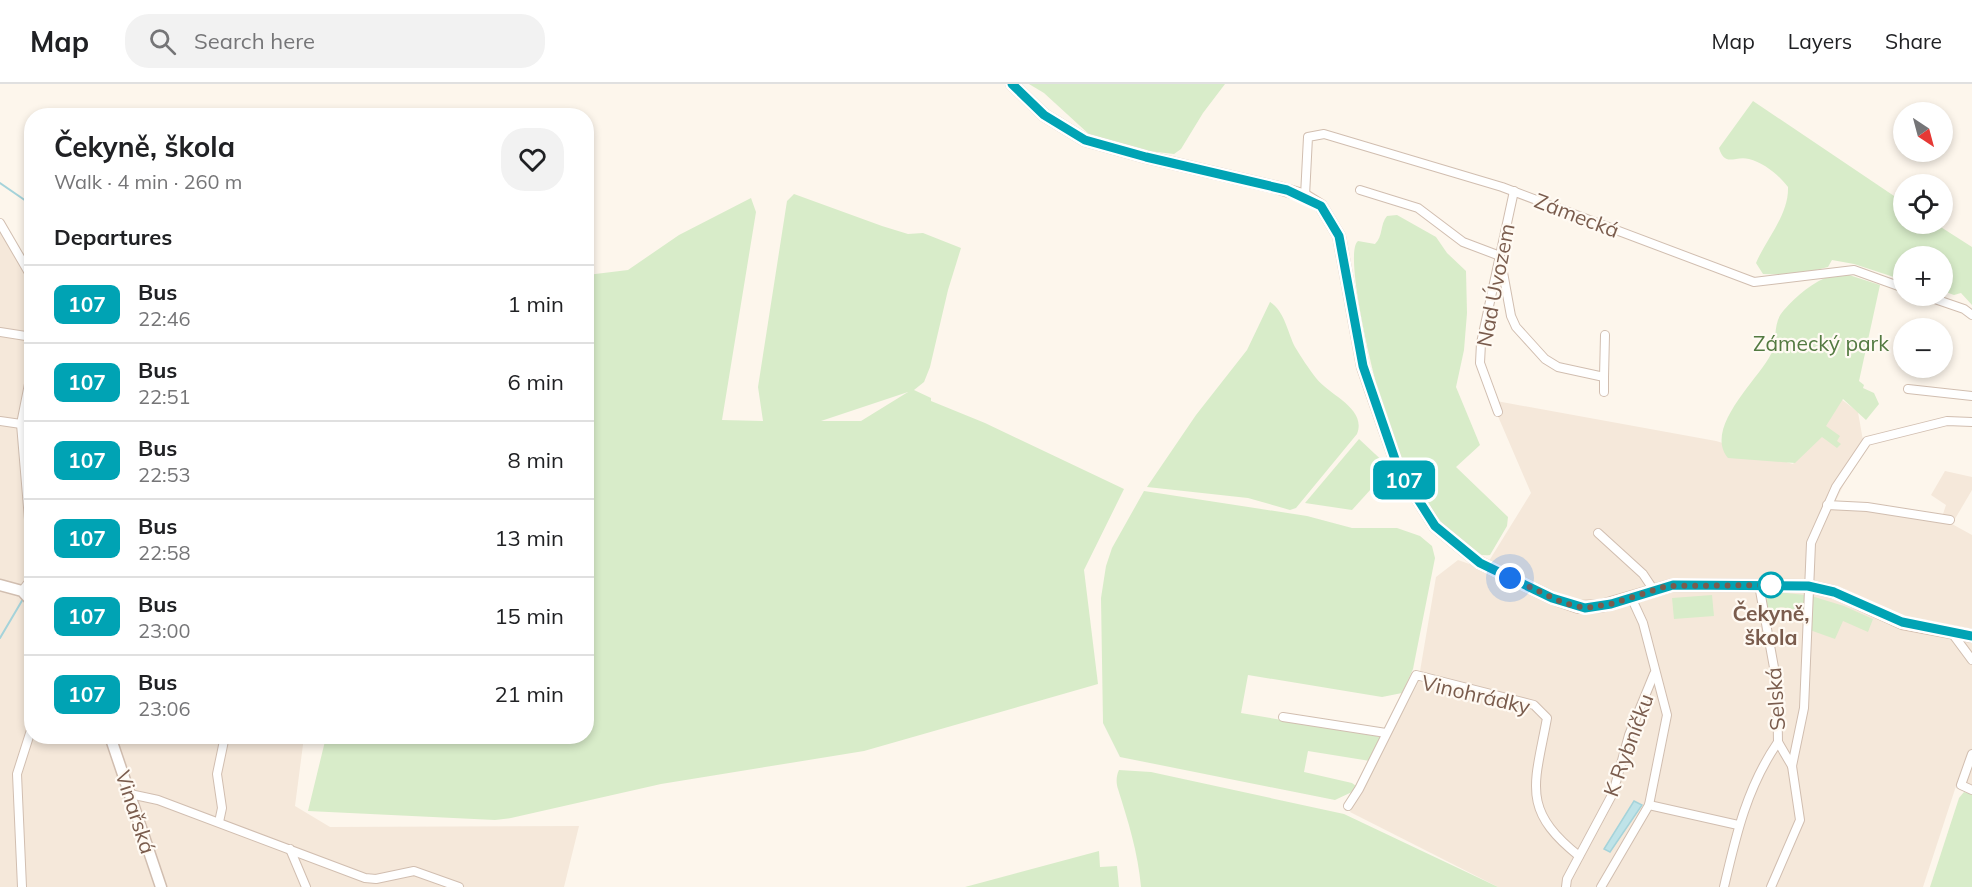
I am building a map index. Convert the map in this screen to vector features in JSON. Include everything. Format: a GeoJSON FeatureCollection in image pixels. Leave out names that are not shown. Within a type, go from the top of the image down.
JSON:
{"type":"FeatureCollection","features":[{"type":"Feature","properties":{"kind":"main road"},"geometry":{"type":"LineString","coordinates":[[1012,84],[1044,115],[1085,140],[1305,196],[1325,210],[1339,234],[1359,351],[1379,420],[1405,482],[1435,526],[1480,563],[1564,603],[1593,608],[1653,589],[1680,585],[1808,586],[1834,592],[1902,622],[1972,636]]}},
{"type":"Feature","properties":{"kind":"street","name":"Zámecká"},"geometry":{"type":"LineString","coordinates":[[1305,196],[1308,137],[1324,134],[1514,191],[1754,282],[1854,270],[1893,284]]}},
{"type":"Feature","properties":{"kind":"street"},"geometry":{"type":"LineString","coordinates":[[1360,190],[1418,208],[1463,242],[1500,256],[1511,316],[1516,327],[1545,360],[1558,368],[1604,377]]}},
{"type":"Feature","properties":{"kind":"street","name":"Nad Úvozem"},"geometry":{"type":"LineString","coordinates":[[1498,412],[1480,363],[1480,343],[1514,191]]}},
{"type":"Feature","properties":{"kind":"street"},"geometry":{"type":"LineString","coordinates":[[0,223],[24,264]]}},
{"type":"Feature","properties":{"kind":"street"},"geometry":{"type":"LineString","coordinates":[[1953,305],[1972,315]]}},
{"type":"Feature","properties":{"kind":"street"},"geometry":{"type":"LineString","coordinates":[[0,332],[24,336]]}},
{"type":"Feature","properties":{"kind":"street"},"geometry":{"type":"LineString","coordinates":[[1605,334],[1605,392]]}},
{"type":"Feature","properties":{"kind":"street"},"geometry":{"type":"LineString","coordinates":[[1908,389],[1972,396]]}},
{"type":"Feature","properties":{"kind":"street"},"geometry":{"type":"LineString","coordinates":[[24,409],[21,424],[24,460]]}},
{"type":"Feature","properties":{"kind":"street"},"geometry":{"type":"LineString","coordinates":[[0,421],[21,424]]}},
{"type":"Feature","properties":{"kind":"street"},"geometry":{"type":"LineString","coordinates":[[1771,887],[1800,820],[1792,766],[1804,708],[1811,543],[1827,505],[1851,463],[1867,441],[1947,421],[1972,422]]}},
{"type":"Feature","properties":{"kind":"street"},"geometry":{"type":"LineString","coordinates":[[1827,505],[1868,507],[1950,520]]}},
{"type":"Feature","properties":{"kind":"street"},"geometry":{"type":"LineString","coordinates":[[1598,533],[1643,574],[1653,589]]}},
{"type":"Feature","properties":{"kind":"street"},"geometry":{"type":"LineString","coordinates":[[0,585],[22,591],[24,588]]}},
{"type":"Feature","properties":{"kind":"street","name":"Selská"},"geometry":{"type":"LineString","coordinates":[[1759,585],[1777,684],[1778,742],[1792,766]]}},
{"type":"Feature","properties":{"kind":"street","name":"K Rybníčku"},"geometry":{"type":"LineString","coordinates":[[1566,887],[1579,856],[1613,793],[1629,735],[1654,674],[1642,623],[1631,597]]}},
{"type":"Feature","properties":{"kind":"street"},"geometry":{"type":"LineString","coordinates":[[1952,633],[1972,660]]}},
{"type":"Feature","properties":{"kind":"street"},"geometry":{"type":"LineString","coordinates":[[1602,887],[1649,805],[1667,716],[1654,674]]}},
{"type":"Feature","properties":{"kind":"street","name":"Vinohrádky"},"geometry":{"type":"LineString","coordinates":[[1348,806],[1359,789],[1416,675],[1534,705],[1547,718],[1535,783],[1538,810],[1557,839],[1579,856]]}},
{"type":"Feature","properties":{"kind":"street"},"geometry":{"type":"LineString","coordinates":[[1283,717],[1386,733]]}},
{"type":"Feature","properties":{"kind":"street","name":"Selská"},"geometry":{"type":"LineString","coordinates":[[1724,887],[1738,825],[1752,786],[1778,742]]}},
{"type":"Feature","properties":{"kind":"street"},"geometry":{"type":"LineString","coordinates":[[22,887],[17,774],[27,744]]}},
{"type":"Feature","properties":{"kind":"street","name":"Vinařská"},"geometry":{"type":"LineString","coordinates":[[113,744],[161,887]]}},
{"type":"Feature","properties":{"kind":"street"},"geometry":{"type":"LineString","coordinates":[[219,822],[222,808],[217,774],[223,744]]}},
{"type":"Feature","properties":{"kind":"street"},"geometry":{"type":"LineString","coordinates":[[1972,754],[1961,785],[1972,790]]}},
{"type":"Feature","properties":{"kind":"street"},"geometry":{"type":"LineString","coordinates":[[130,794],[146,796],[219,822],[365,878],[376,879],[414,871],[459,887]]}},
{"type":"Feature","properties":{"kind":"street"},"geometry":{"type":"LineString","coordinates":[[1649,805],[1738,825]]}},
{"type":"Feature","properties":{"kind":"street"},"geometry":{"type":"LineString","coordinates":[[290,849],[306,887]]}},
{"type":"Feature","properties":{"kind":"shaded area"},"geometry":{"type":"Polygon","coordinates":[[[0,230],[15,257],[24,252],[24,744],[303,744],[295,806],[330,827],[579,826],[564,887],[0,887],[0,230]]]}},
{"type":"Feature","properties":{"kind":"shaded area"},"geometry":{"type":"Polygon","coordinates":[[[1841,399],[1858,412],[1865,452],[1853,466],[1836,500],[1840,507],[1940,523],[1946,505],[1931,495],[1945,471],[1972,477],[1972,490],[1952,524],[1972,535],[1972,786],[1958,780],[1923,887],[1498,887],[1350,812],[1418,683],[1436,577],[1458,560],[1484,569],[1531,493],[1491,400],[1716,441],[1793,464],[1841,399]]]}},
{"type":"Feature","properties":{"kind":"green space"},"geometry":{"type":"Polygon","coordinates":[[[1029,84],[1225,84],[1203,113],[1181,149],[1174,154],[1148,151],[1091,136],[1044,93],[1029,84]]]}},
{"type":"Feature","properties":{"kind":"green space"},"geometry":{"type":"Polygon","coordinates":[[[1753,101],[1893,195],[1893,234],[1952,234],[1972,247],[1972,305],[1961,293],[1953,295],[1953,246],[1893,246],[1893,277],[1854,264],[1832,260],[1828,267],[1796,275],[1763,274],[1756,263],[1781,217],[1788,187],[1766,166],[1744,158],[1731,160],[1724,158],[1719,148],[1753,101]]]}},
{"type":"Feature","properties":{"kind":"green space"},"geometry":{"type":"Polygon","coordinates":[[[794,194],[882,226],[908,234],[923,233],[961,248],[948,290],[930,367],[924,382],[914,390],[931,398],[931,401],[985,423],[1124,489],[1084,570],[1098,684],[864,751],[661,784],[511,818],[495,820],[308,811],[324,744],[594,744],[594,274],[628,270],[679,235],[751,198],[756,212],[722,420],[763,421],[758,387],[787,201],[794,194]],[[908,392],[821,421],[861,421],[908,392]]]}},
{"type":"Feature","properties":{"kind":"green space"},"geometry":{"type":"Polygon","coordinates":[[[1397,215],[1436,237],[1447,253],[1466,271],[1467,313],[1464,350],[1456,387],[1480,445],[1456,467],[1508,517],[1507,526],[1490,555],[1481,555],[1470,549],[1450,531],[1413,484],[1394,447],[1376,385],[1360,311],[1354,253],[1358,241],[1375,244],[1387,216],[1397,215]]]}},
{"type":"Feature","properties":{"kind":"green space","name":"Zámecký park"},"geometry":{"type":"Polygon","coordinates":[[[1832,275],[1849,275],[1880,285],[1859,381],[1864,385],[1863,388],[1874,393],[1879,404],[1866,420],[1843,399],[1826,426],[1840,436],[1837,441],[1841,444],[1837,448],[1822,437],[1795,463],[1728,458],[1722,446],[1722,433],[1727,419],[1771,354],[1780,315],[1806,290],[1832,275]]]}},
{"type":"Feature","properties":{"kind":"green space"},"geometry":{"type":"Polygon","coordinates":[[[1270,302],[1279,310],[1295,347],[1316,378],[1346,403],[1357,417],[1359,425],[1357,434],[1296,508],[1290,510],[1248,498],[1147,487],[1196,415],[1247,350],[1270,302]]]}},
{"type":"Feature","properties":{"kind":"green space"},"geometry":{"type":"Polygon","coordinates":[[[1359,439],[1390,468],[1352,510],[1305,503],[1359,439]]]}},
{"type":"Feature","properties":{"kind":"green space"},"geometry":{"type":"Polygon","coordinates":[[[1144,491],[1307,516],[1352,528],[1397,528],[1420,536],[1432,546],[1435,558],[1413,669],[1402,693],[1382,697],[1248,675],[1241,713],[1381,737],[1370,761],[1308,751],[1304,772],[1352,783],[1356,786],[1354,791],[1335,800],[1120,757],[1103,723],[1101,598],[1106,566],[1112,548],[1144,491]]]}},
{"type":"Feature","properties":{"kind":"green space"},"geometry":{"type":"Polygon","coordinates":[[[1764,591],[1806,595],[1806,611],[1780,607],[1777,611],[1779,614],[1767,613],[1764,591]]]}},
{"type":"Feature","properties":{"kind":"green space"},"geometry":{"type":"Polygon","coordinates":[[[1712,595],[1714,616],[1674,619],[1672,598],[1712,595]]]}},
{"type":"Feature","properties":{"kind":"green space"},"geometry":{"type":"Polygon","coordinates":[[[1808,595],[1844,606],[1873,619],[1868,632],[1843,621],[1835,639],[1807,629],[1808,595]]]}},
{"type":"Feature","properties":{"kind":"green space"},"geometry":{"type":"Polygon","coordinates":[[[1119,770],[1151,772],[1344,814],[1498,887],[1141,887],[1135,849],[1117,784],[1119,770]]]}},
{"type":"Feature","properties":{"kind":"green space"},"geometry":{"type":"Polygon","coordinates":[[[1964,792],[1972,794],[1972,887],[1930,887],[1959,798],[1964,792]]]}},
{"type":"Feature","properties":{"kind":"green space"},"geometry":{"type":"Polygon","coordinates":[[[1099,851],[1100,867],[1117,866],[1119,887],[965,887],[1099,851]]]}},
{"type":"Feature","properties":{"kind":"water"},"geometry":{"type":"Polygon","coordinates":[[[1634,801],[1642,805],[1610,852],[1604,849],[1634,801]]]}},
{"type":"Feature","properties":{"kind":"waterway"},"geometry":{"type":"LineString","coordinates":[[0,183],[24,200]]}},
{"type":"Feature","properties":{"kind":"waterway"},"geometry":{"type":"LineString","coordinates":[[0,638],[23,599]]}},
{"type":"Feature","properties":{"kind":"bus line","name":"107"},"geometry":{"type":"LineString","coordinates":[[1012,84],[1044,115],[1085,140],[1146,157],[1287,190],[1305,196],[1321,206],[1329,215],[1342,246],[1355,331],[1363,366],[1388,447],[1419,506],[1443,535],[1473,559],[1571,606],[1593,608],[1663,586],[1673,585],[1808,586],[1834,592],[1902,622],[1972,636]]}},
{"type":"Feature","properties":{"kind":"place","name":"Čekyně, škola"},"geometry":{"type":"Point","coordinates":[1771,585]}},
{"type":"Feature","properties":{"kind":"route"},"geometry":{"type":"LineString","coordinates":[[1510,578],[1571,606],[1585,608],[1611,604],[1667,586],[1778,585],[1771,585]]}}]}
